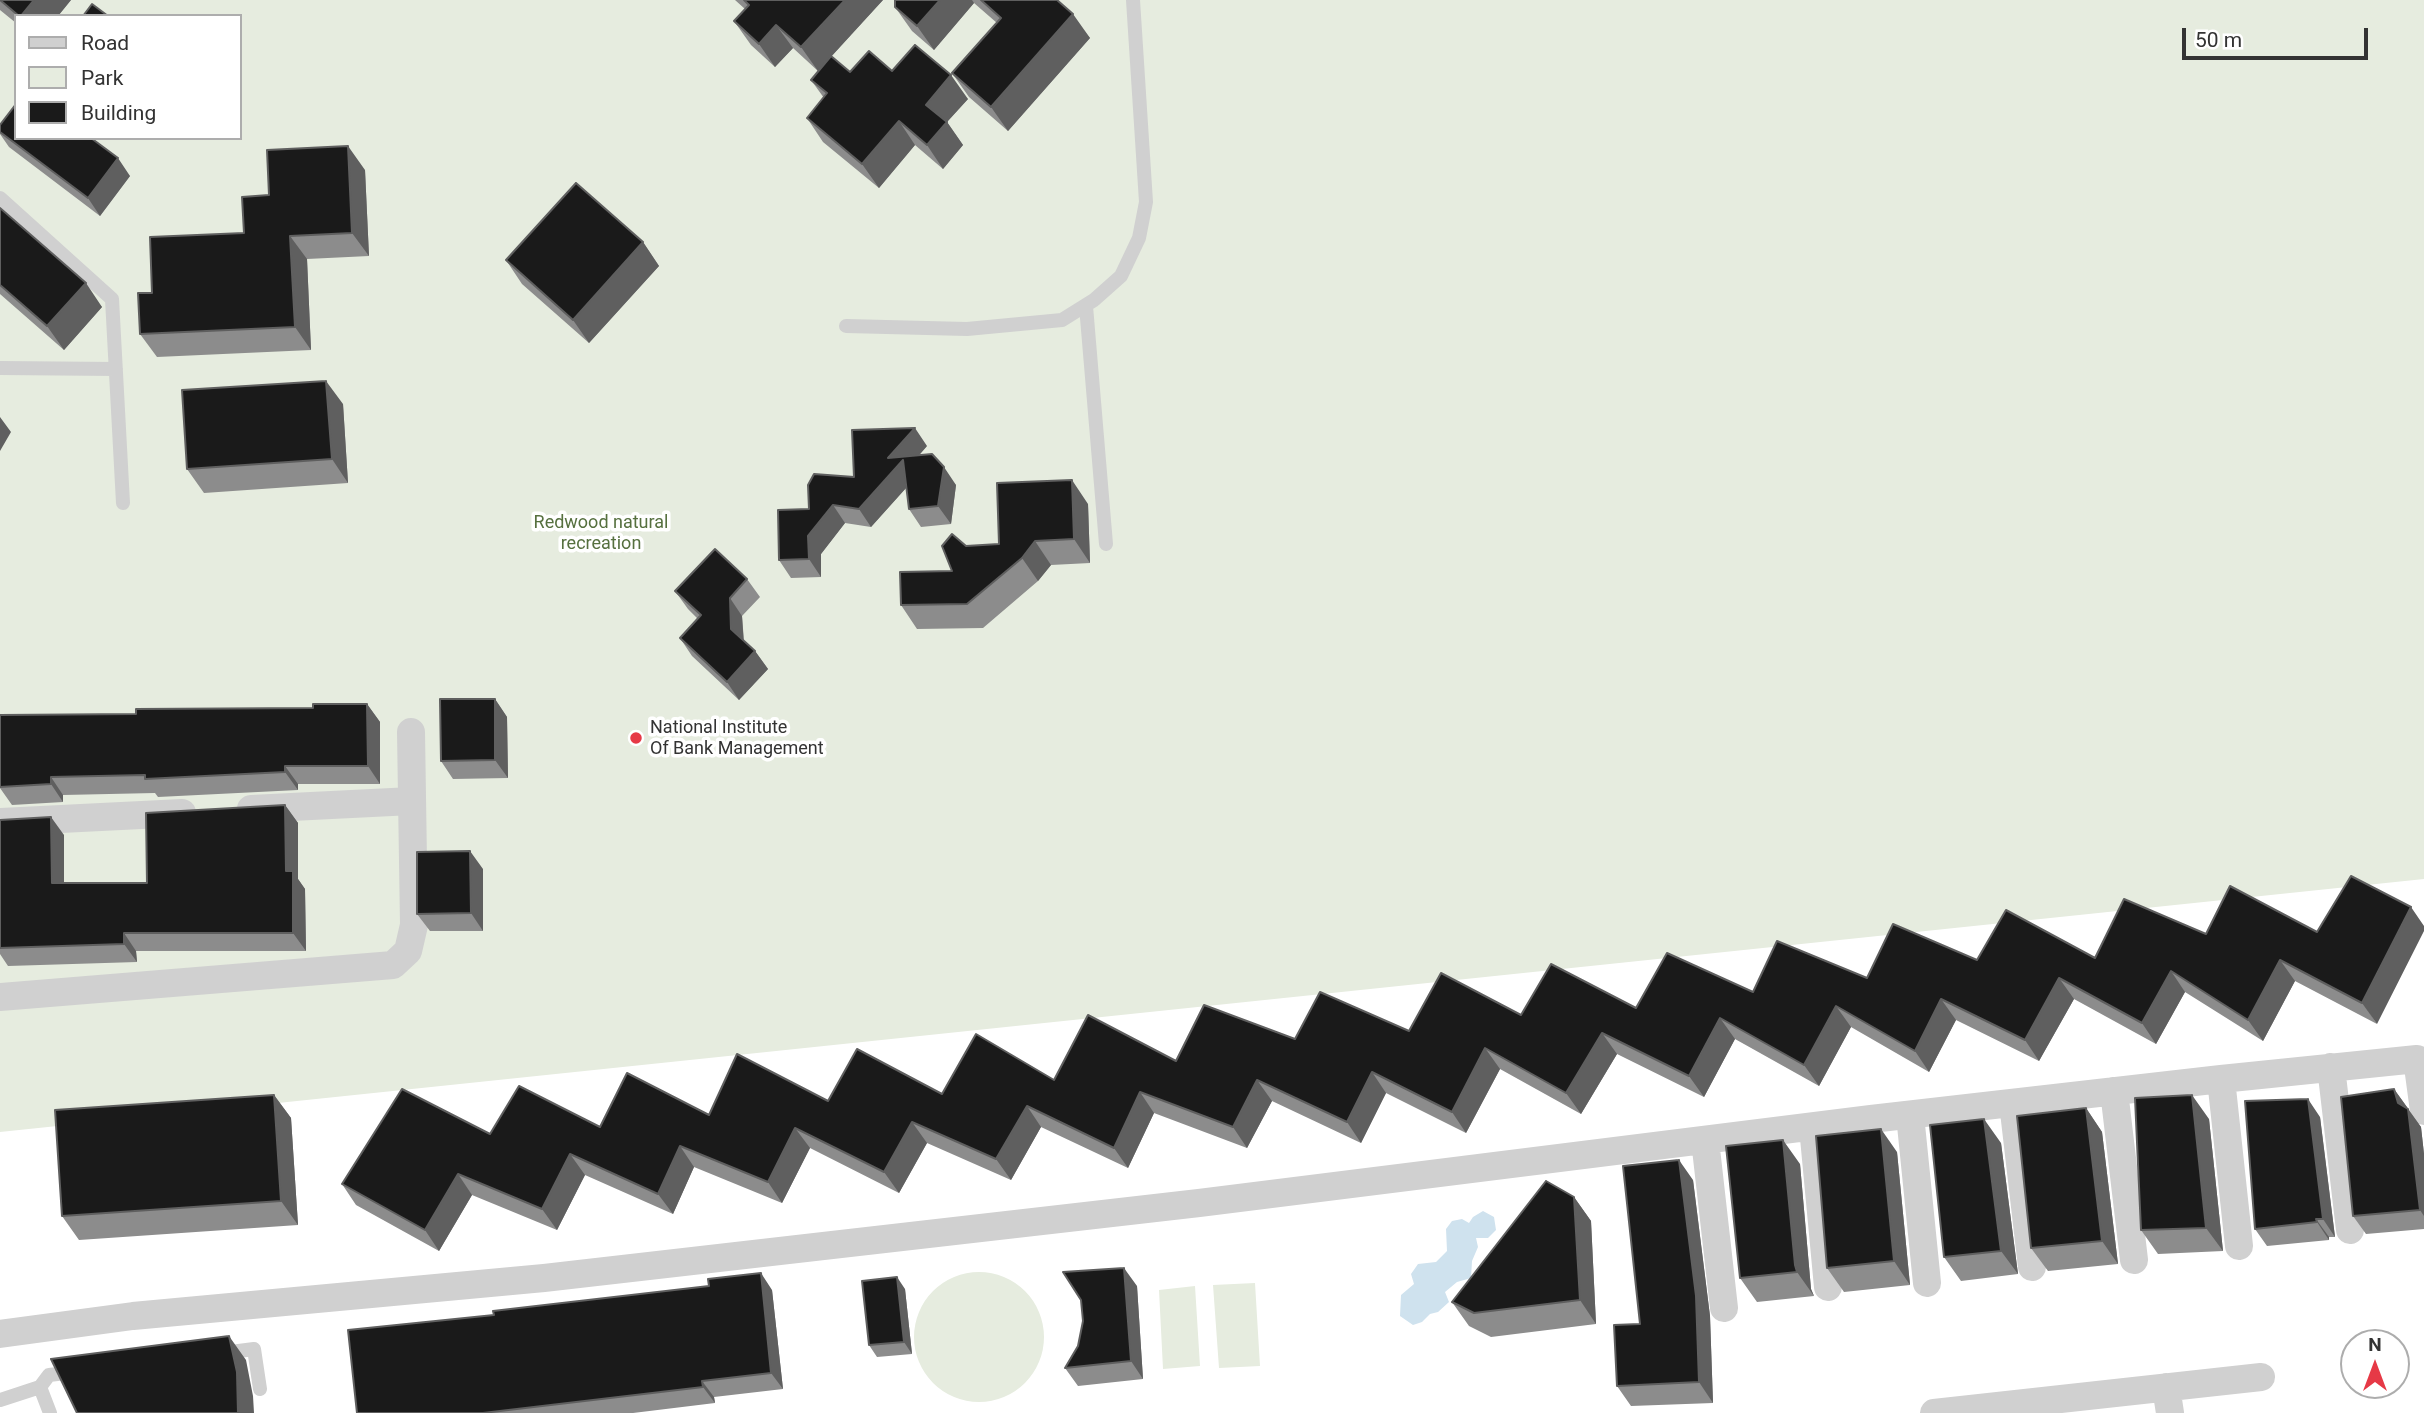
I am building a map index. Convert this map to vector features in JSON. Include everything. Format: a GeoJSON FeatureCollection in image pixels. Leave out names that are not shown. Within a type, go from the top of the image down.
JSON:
{"type":"FeatureCollection","features":[{"type":"Feature","properties":{"kind":"street"},"geometry":{"type":"LineString","coordinates":[[0,997],[393,965],[408,951],[414,925],[411,732]]}},
{"type":"Feature","properties":{"kind":"street"},"geometry":{"type":"LineString","coordinates":[[0,822],[412,801]]}},
{"type":"Feature","properties":{"kind":"street"},"geometry":{"type":"LineString","coordinates":[[0,1334],[133,1316],[558,1277],[1199,1203],[1813,1126],[2417,1059],[2424,1111]]}},
{"type":"Feature","properties":{"kind":"street"},"geometry":{"type":"LineString","coordinates":[[2331,1068],[2350,1230]]}},
{"type":"Feature","properties":{"kind":"street"},"geometry":{"type":"LineString","coordinates":[[2221,1079],[2239,1246]]}},
{"type":"Feature","properties":{"kind":"street"},"geometry":{"type":"LineString","coordinates":[[2115,1091],[2134,1261]]}},
{"type":"Feature","properties":{"kind":"street"},"geometry":{"type":"LineString","coordinates":[[2013,1103],[2032,1267]]}},
{"type":"Feature","properties":{"kind":"street"},"geometry":{"type":"LineString","coordinates":[[1910,1115],[1927,1283]]}},
{"type":"Feature","properties":{"kind":"street"},"geometry":{"type":"LineString","coordinates":[[1813,1126],[1828,1287]]}},
{"type":"Feature","properties":{"kind":"street"},"geometry":{"type":"LineString","coordinates":[[1705,1140],[1724,1308]]}},
{"type":"Feature","properties":{"kind":"street"},"geometry":{"type":"LineString","coordinates":[[1934,1413],[2168,1400],[2262,1377]]}},
{"type":"Feature","properties":{"kind":"lane"},"geometry":{"type":"LineString","coordinates":[[846,327],[967,329],[1062,320],[1086,306],[1121,276],[1139,238],[1146,202],[1133,0]]}},
{"type":"Feature","properties":{"kind":"lane"},"geometry":{"type":"LineString","coordinates":[[0,198],[112,299],[123,503]]}},
{"type":"Feature","properties":{"kind":"lane"},"geometry":{"type":"LineString","coordinates":[[1086,306],[1107,544]]}},
{"type":"Feature","properties":{"kind":"lane"},"geometry":{"type":"LineString","coordinates":[[0,368],[116,369]]}},
{"type":"Feature","properties":{"kind":"lane"},"geometry":{"type":"LineString","coordinates":[[213,1354],[254,1349],[260,1389]]}},
{"type":"Feature","properties":{"kind":"lane"},"geometry":{"type":"LineString","coordinates":[[0,1400],[40,1387],[49,1375],[90,1370]]}},
{"type":"Feature","properties":{"kind":"lane"},"geometry":{"type":"LineString","coordinates":[[40,1387],[50,1413]]}},
{"type":"Feature","properties":{"kind":"green space","name":"Redwood natural recreation"},"geometry":{"type":"Polygon","coordinates":[[[0,0],[2424,0],[2424,879],[0,1132],[0,0]]]}},
{"type":"Feature","properties":{"kind":"green space"},"geometry":{"type":"Polygon","coordinates":[[[979,1272],[1004,1277],[1025,1291],[1039,1312],[1044,1337],[1039,1362],[1025,1383],[1004,1397],[979,1402],[954,1397],[933,1383],[919,1362],[914,1337],[919,1312],[933,1291],[954,1277],[979,1272]]]}},
{"type":"Feature","properties":{"kind":"green space"},"geometry":{"type":"Polygon","coordinates":[[[1255,1283],[1260,1366],[1219,1368],[1213,1285],[1255,1283]]]}},
{"type":"Feature","properties":{"kind":"green space"},"geometry":{"type":"Polygon","coordinates":[[[1195,1286],[1200,1366],[1163,1369],[1159,1290],[1195,1286]]]}},
{"type":"Feature","properties":{"kind":"water"},"geometry":{"type":"Polygon","coordinates":[[[1483,1211],[1494,1217],[1496,1230],[1488,1238],[1476,1238],[1478,1247],[1472,1261],[1471,1278],[1457,1282],[1445,1292],[1449,1302],[1422,1322],[1413,1325],[1400,1316],[1401,1295],[1414,1284],[1411,1274],[1418,1264],[1436,1262],[1447,1251],[1446,1229],[1452,1221],[1462,1219],[1469,1223],[1483,1211]]]}},
{"type":"Feature","properties":{"kind":"building"},"geometry":{"type":"Polygon","coordinates":[[[0,0],[34,0],[23,14],[17,14],[0,0]]]}},
{"type":"Feature","properties":{"kind":"building"},"geometry":{"type":"Polygon","coordinates":[[[744,0],[845,0],[801,47],[776,25],[759,44],[734,21],[749,5],[744,0]]]}},
{"type":"Feature","properties":{"kind":"building"},"geometry":{"type":"Polygon","coordinates":[[[895,0],[940,0],[917,26],[895,7],[895,0]]]}},
{"type":"Feature","properties":{"kind":"building"},"geometry":{"type":"Polygon","coordinates":[[[981,0],[1057,0],[1073,14],[991,107],[952,73],[1001,18],[981,0]]]}},
{"type":"Feature","properties":{"kind":"building"},"geometry":{"type":"Polygon","coordinates":[[[92,4],[105,14],[84,14],[92,4]]]}},
{"type":"Feature","properties":{"kind":"building"},"geometry":{"type":"Polygon","coordinates":[[[915,45],[951,75],[926,105],[947,122],[927,145],[899,121],[862,164],[807,118],[827,93],[811,80],[831,56],[850,72],[869,51],[892,71],[915,45]]]}},
{"type":"Feature","properties":{"kind":"building"},"geometry":{"type":"Polygon","coordinates":[[[14,107],[14,140],[94,140],[118,158],[88,198],[0,132],[0,125],[14,107]]]}},
{"type":"Feature","properties":{"kind":"building"},"geometry":{"type":"Polygon","coordinates":[[[348,146],[352,233],[290,236],[295,327],[140,334],[138,293],[152,293],[150,237],[244,233],[242,197],[269,195],[267,150],[348,146]]]}},
{"type":"Feature","properties":{"kind":"building"},"geometry":{"type":"Polygon","coordinates":[[[576,183],[643,242],[573,320],[506,260],[576,183]]]}},
{"type":"Feature","properties":{"kind":"building"},"geometry":{"type":"Polygon","coordinates":[[[0,208],[86,283],[47,326],[0,285],[0,208]]]}},
{"type":"Feature","properties":{"kind":"building"},"geometry":{"type":"Polygon","coordinates":[[[326,381],[332,459],[187,469],[182,390],[326,381]]]}},
{"type":"Feature","properties":{"kind":"building"},"geometry":{"type":"Polygon","coordinates":[[[915,428],[888,458],[932,454],[944,467],[938,506],[909,509],[903,460],[859,509],[833,505],[808,536],[809,559],[779,560],[778,510],[809,509],[808,485],[814,474],[854,477],[852,430],[915,428]]]}},
{"type":"Feature","properties":{"kind":"building"},"geometry":{"type":"Polygon","coordinates":[[[1072,480],[1074,539],[1035,541],[1022,558],[967,604],[901,605],[900,572],[952,571],[942,546],[952,534],[966,546],[999,544],[997,483],[1072,480]]]}},
{"type":"Feature","properties":{"kind":"building"},"geometry":{"type":"Polygon","coordinates":[[[715,549],[747,579],[730,598],[731,629],[755,651],[727,682],[680,638],[701,615],[675,591],[715,549]]]}},
{"type":"Feature","properties":{"kind":"building"},"geometry":{"type":"Polygon","coordinates":[[[440,699],[495,699],[495,760],[441,761],[440,699]]]}},
{"type":"Feature","properties":{"kind":"building"},"geometry":{"type":"Polygon","coordinates":[[[313,704],[367,704],[368,766],[285,766],[285,772],[145,779],[145,775],[51,777],[51,784],[0,787],[0,715],[136,714],[136,709],[313,708],[313,704]]]}},
{"type":"Feature","properties":{"kind":"building"},"geometry":{"type":"Polygon","coordinates":[[[285,805],[286,871],[293,871],[293,933],[124,933],[124,944],[0,948],[0,820],[51,817],[52,883],[147,883],[146,813],[285,805]]]}},
{"type":"Feature","properties":{"kind":"building"},"geometry":{"type":"Polygon","coordinates":[[[470,851],[471,913],[417,914],[417,852],[470,851]]]}},
{"type":"Feature","properties":{"kind":"building"},"geometry":{"type":"Polygon","coordinates":[[[2351,876],[2411,907],[2362,1003],[2280,960],[2248,1020],[2171,971],[2142,1023],[2059,978],[2025,1040],[1941,999],[1915,1051],[1836,1006],[1804,1065],[1720,1018],[1689,1076],[1602,1033],[1566,1093],[1485,1048],[1452,1112],[1372,1072],[1347,1122],[1257,1080],[1233,1127],[1140,1092],[1114,1148],[1027,1106],[996,1159],[912,1122],[884,1172],[795,1128],[768,1182],[680,1146],[658,1194],[570,1154],[542,1209],[458,1174],[425,1230],[342,1184],[402,1089],[490,1134],[519,1086],[600,1127],[627,1073],[709,1115],[737,1054],[828,1101],[857,1049],[942,1094],[976,1034],[1054,1080],[1088,1015],[1176,1061],[1204,1005],[1295,1039],[1320,992],[1409,1031],[1441,973],[1521,1015],[1551,964],[1636,1008],[1667,953],[1753,992],[1777,941],[1867,978],[1893,924],[1977,960],[2006,910],[2095,958],[2124,899],[2206,934],[2230,886],[2317,932],[2351,876]]]}},
{"type":"Feature","properties":{"kind":"building"},"geometry":{"type":"Polygon","coordinates":[[[2394,1089],[2398,1103],[2408,1109],[2420,1210],[2353,1216],[2341,1097],[2394,1089]]]}},
{"type":"Feature","properties":{"kind":"building"},"geometry":{"type":"Polygon","coordinates":[[[274,1095],[281,1201],[62,1216],[55,1110],[274,1095]]]}},
{"type":"Feature","properties":{"kind":"building"},"geometry":{"type":"Polygon","coordinates":[[[2192,1095],[2206,1228],[2141,1230],[2135,1098],[2192,1095]]]}},
{"type":"Feature","properties":{"kind":"building"},"geometry":{"type":"Polygon","coordinates":[[[2308,1099],[2323,1219],[2255,1229],[2245,1101],[2308,1099]]]}},
{"type":"Feature","properties":{"kind":"building"},"geometry":{"type":"Polygon","coordinates":[[[2086,1108],[2102,1241],[2031,1248],[2017,1116],[2086,1108]]]}},
{"type":"Feature","properties":{"kind":"building"},"geometry":{"type":"Polygon","coordinates":[[[1984,1119],[2001,1251],[1944,1257],[1930,1125],[1984,1119]]]}},
{"type":"Feature","properties":{"kind":"building"},"geometry":{"type":"Polygon","coordinates":[[[1881,1129],[1894,1261],[1827,1268],[1816,1136],[1881,1129]]]}},
{"type":"Feature","properties":{"kind":"building"},"geometry":{"type":"Polygon","coordinates":[[[1783,1140],[1797,1272],[1740,1278],[1726,1146],[1783,1140]]]}},
{"type":"Feature","properties":{"kind":"building"},"geometry":{"type":"Polygon","coordinates":[[[1679,1160],[1696,1296],[1699,1382],[1617,1386],[1614,1325],[1640,1324],[1623,1166],[1679,1160]]]}},
{"type":"Feature","properties":{"kind":"building"},"geometry":{"type":"Polygon","coordinates":[[[1546,1181],[1574,1197],[1580,1300],[1474,1313],[1452,1302],[1546,1181]]]}},
{"type":"Feature","properties":{"kind":"building"},"geometry":{"type":"Polygon","coordinates":[[[1124,1268],[1131,1361],[1065,1368],[1078,1346],[1083,1321],[1081,1300],[1063,1272],[1124,1268]]]}},
{"type":"Feature","properties":{"kind":"building"},"geometry":{"type":"Polygon","coordinates":[[[761,1273],[771,1373],[702,1381],[703,1387],[483,1413],[357,1413],[348,1330],[494,1315],[493,1311],[709,1286],[708,1279],[761,1273]]]}},
{"type":"Feature","properties":{"kind":"building"},"geometry":{"type":"Polygon","coordinates":[[[897,1277],[904,1342],[869,1345],[862,1281],[897,1277]]]}},
{"type":"Feature","properties":{"kind":"building"},"geometry":{"type":"Polygon","coordinates":[[[229,1336],[237,1372],[238,1413],[77,1413],[51,1359],[229,1336]]]}},
{"type":"Feature","properties":{"kind":"place","name":"National Institute Of Bank Management"},"geometry":{"type":"Point","coordinates":[636,738]}}]}
